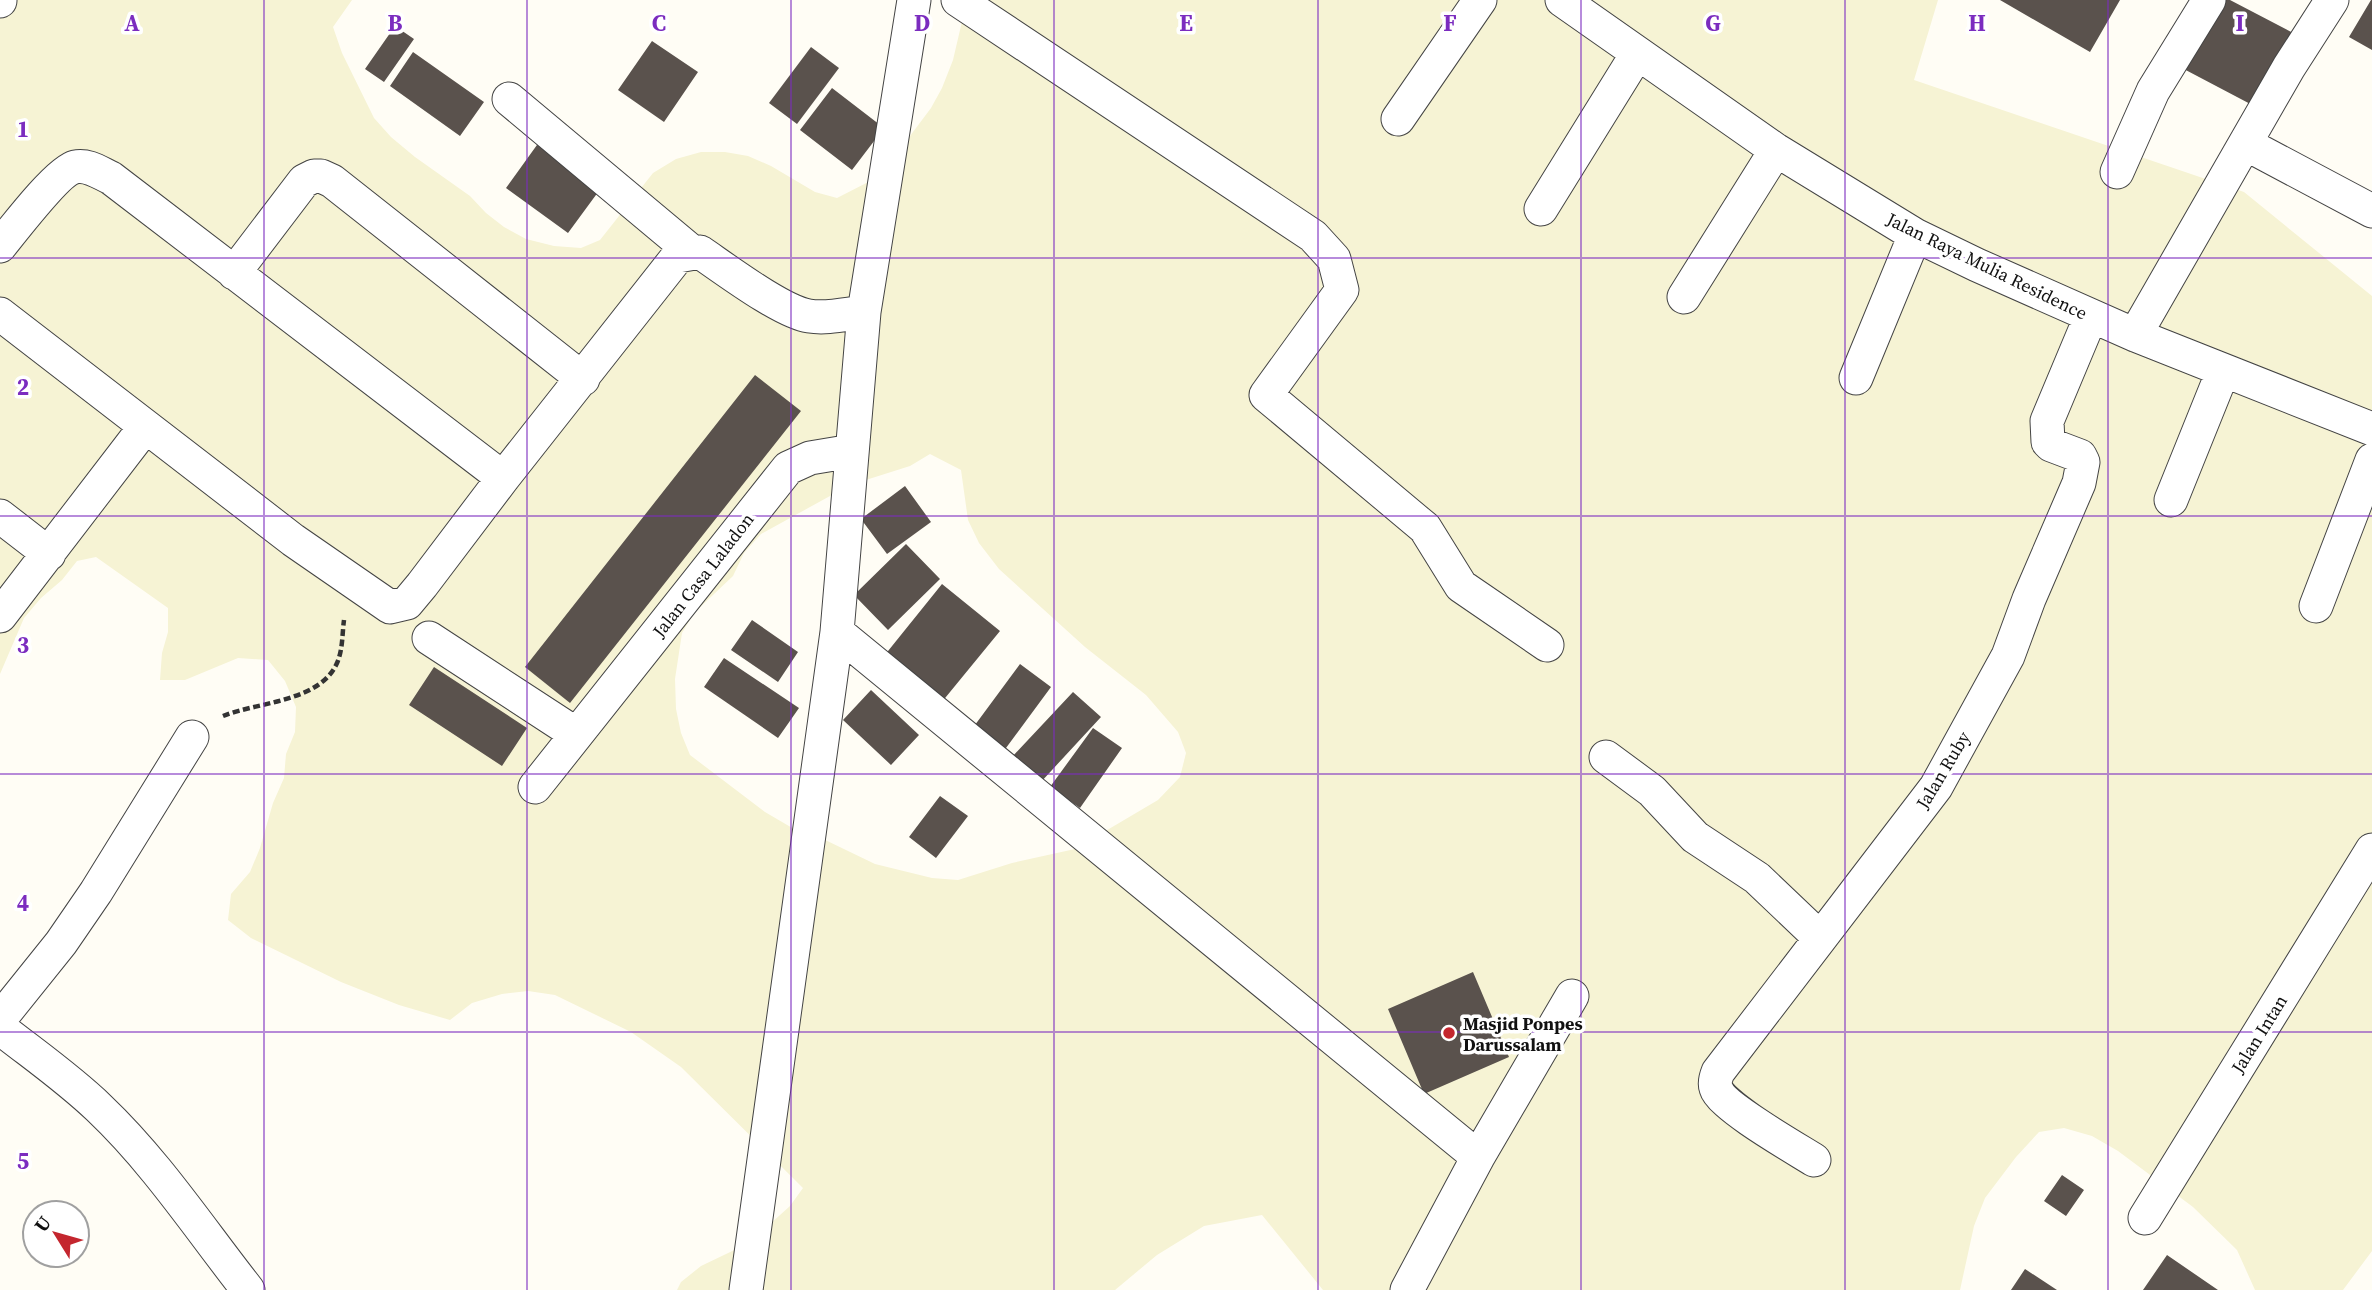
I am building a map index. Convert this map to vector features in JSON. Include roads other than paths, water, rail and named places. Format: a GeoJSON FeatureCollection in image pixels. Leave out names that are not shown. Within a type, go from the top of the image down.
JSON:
{"type":"FeatureCollection","features":[{"type":"Feature","properties":{"kind":"street"},"geometry":{"type":"LineString","coordinates":[[746,1290],[836,632],[864,312],[914,0]]}},
{"type":"Feature","properties":{"kind":"street"},"geometry":{"type":"LineString","coordinates":[[958,0],[1313,236],[1327,251],[1334,259],[1342,290],[1266,396],[1425,528],[1461,586],[1547,645]]}},
{"type":"Feature","properties":{"kind":"street"},"geometry":{"type":"LineString","coordinates":[[1398,119],[1480,0]]}},
{"type":"Feature","properties":{"kind":"street","name":"Jalan Raya Mulia Residence"},"geometry":{"type":"LineString","coordinates":[[1562,0],[1776,150],[1915,235],[2135,335],[2372,429]]}},
{"type":"Feature","properties":{"kind":"street"},"geometry":{"type":"LineString","coordinates":[[2117,172],[2153,91],[2209,0]]}},
{"type":"Feature","properties":{"kind":"street"},"geometry":{"type":"LineString","coordinates":[[2135,335],[2289,67],[2332,0]]}},
{"type":"Feature","properties":{"kind":"street"},"geometry":{"type":"LineString","coordinates":[[1541,209],[1637,54]]}},
{"type":"Feature","properties":{"kind":"street"},"geometry":{"type":"LineString","coordinates":[[509,99],[692,252]]}},
{"type":"Feature","properties":{"kind":"street"},"geometry":{"type":"LineString","coordinates":[[2246,144],[2372,211]]}},
{"type":"Feature","properties":{"kind":"street"},"geometry":{"type":"LineString","coordinates":[[1684,296],[1776,150]]}},
{"type":"Feature","properties":{"kind":"street"},"geometry":{"type":"LineString","coordinates":[[0,246],[58,180],[73,167],[86,166],[111,178],[503,478]]}},
{"type":"Feature","properties":{"kind":"street"},"geometry":{"type":"LineString","coordinates":[[233,273],[304,181],[321,176],[344,191],[583,379]]}},
{"type":"Feature","properties":{"kind":"street"},"geometry":{"type":"LineString","coordinates":[[1856,378],[1915,235]]}},
{"type":"Feature","properties":{"kind":"street"},"geometry":{"type":"LineString","coordinates":[[0,314],[293,540],[390,607],[407,603],[678,256],[700,253],[783,306],[807,316],[864,312]]}},
{"type":"Feature","properties":{"kind":"street","name":"Jalan Ruby"},"geometry":{"type":"LineString","coordinates":[[1814,1160],[1732,1107],[1716,1090],[1715,1080],[1718,1072],[1936,788],[2008,656],[2082,471],[2083,462],[2080,456],[2048,442],[2046,431],[2091,316]]}},
{"type":"Feature","properties":{"kind":"street"},"geometry":{"type":"LineString","coordinates":[[2171,500],[2223,370]]}},
{"type":"Feature","properties":{"kind":"street"},"geometry":{"type":"LineString","coordinates":[[0,617],[145,427]]}},
{"type":"Feature","properties":{"kind":"street","name":"Jalan Casa Laladon"},"geometry":{"type":"LineString","coordinates":[[535,787],[788,468],[810,458],[852,451]]}},
{"type":"Feature","properties":{"kind":"street"},"geometry":{"type":"LineString","coordinates":[[2316,606],[2372,460]]}},
{"type":"Feature","properties":{"kind":"street"},"geometry":{"type":"LineString","coordinates":[[0,516],[49,554]]}},
{"type":"Feature","properties":{"kind":"street"},"geometry":{"type":"LineString","coordinates":[[836,632],[1478,1157]]}},
{"type":"Feature","properties":{"kind":"street"},"geometry":{"type":"LineString","coordinates":[[429,638],[576,734]]}},
{"type":"Feature","properties":{"kind":"street"},"geometry":{"type":"LineString","coordinates":[[0,1019],[61,943],[96,892],[192,737]]}},
{"type":"Feature","properties":{"kind":"street"},"geometry":{"type":"LineString","coordinates":[[1606,757],[1652,791],[1695,837],[1757,878],[1820,938]]}},
{"type":"Feature","properties":{"kind":"street","name":"Jalan Intan"},"geometry":{"type":"LineString","coordinates":[[2145,1218],[2372,850]]}},
{"type":"Feature","properties":{"kind":"street"},"geometry":{"type":"LineString","coordinates":[[1407,1290],[1478,1157],[1572,996]]}},
{"type":"Feature","properties":{"kind":"street"},"geometry":{"type":"LineString","coordinates":[[0,1028],[74,1086],[115,1125],[186,1208],[248,1290]]}},
{"type":"Feature","properties":{"kind":"place","name":"Masjid Ponpes Darussalam"},"geometry":{"type":"Point","coordinates":[1449,1033]}}]}
